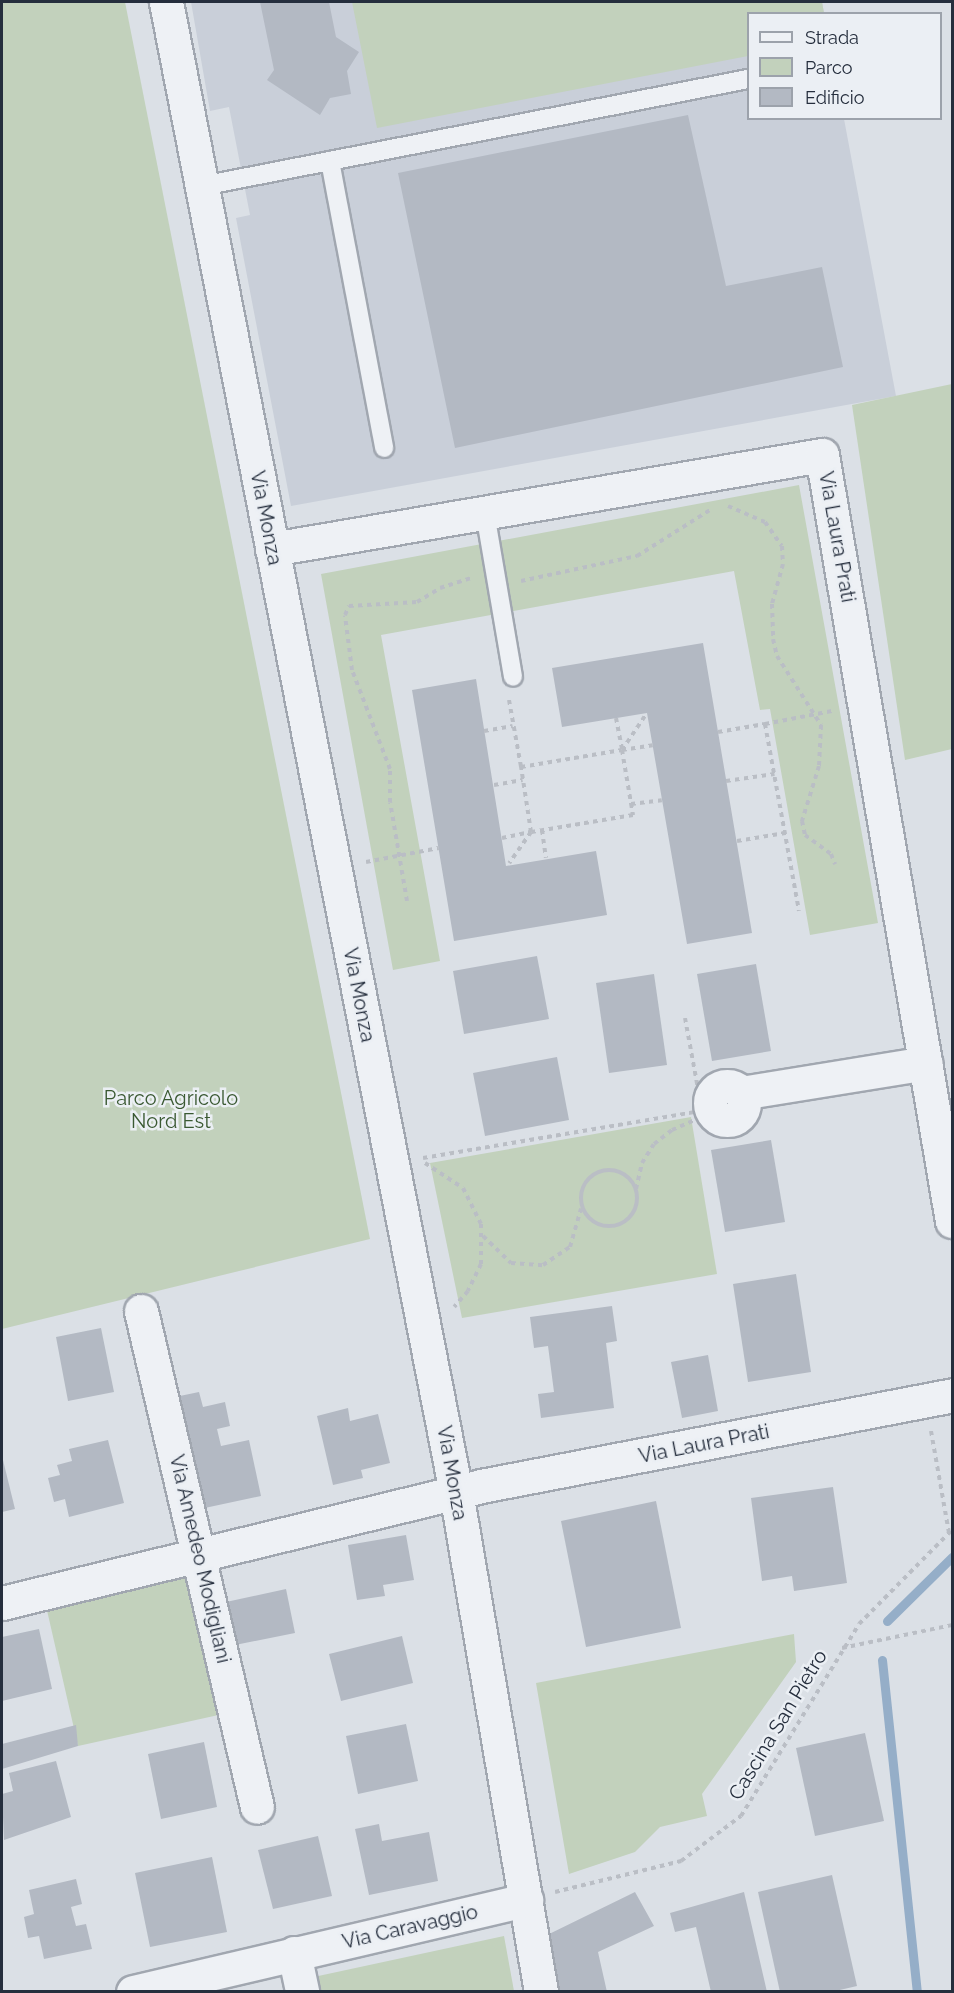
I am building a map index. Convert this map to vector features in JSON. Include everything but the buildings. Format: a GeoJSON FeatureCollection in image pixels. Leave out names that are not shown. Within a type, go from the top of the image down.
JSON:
{"type":"FeatureCollection","features":[{"type":"Feature","properties":{"kind":"street","name":"Via Monza"},"geometry":{"type":"LineString","coordinates":[[166,2],[456,1492],[541,1992]]}},
{"type":"Feature","properties":{"kind":"street","name":"Via Laura Prati"},"geometry":{"type":"LineString","coordinates":[[272,549],[822,455],[952,1221]]}},
{"type":"Feature","properties":{"kind":"street"},"geometry":{"type":"LineString","coordinates":[[709,1111],[726,1119],[736,1117],[744,1104],[741,1093],[926,1063]]}},
{"type":"Feature","properties":{"kind":"street","name":"Via Amedeo Modigliani"},"geometry":{"type":"LineString","coordinates":[[141,1311],[257,1807]]}},
{"type":"Feature","properties":{"kind":"street","name":"Via Laura Prati"},"geometry":{"type":"LineString","coordinates":[[2,1603],[456,1492],[939,1398]]}},
{"type":"Feature","properties":{"kind":"street","name":"Via Caravaggio"},"geometry":{"type":"LineString","coordinates":[[133,1992],[526,1900]]}},
{"type":"Feature","properties":{"kind":"street"},"geometry":{"type":"LineString","coordinates":[[294,1953],[302,1992]]}},
{"type":"Feature","properties":{"kind":"lane"},"geometry":{"type":"LineString","coordinates":[[202,186],[747,79]]}},
{"type":"Feature","properties":{"kind":"lane"},"geometry":{"type":"LineString","coordinates":[[330,161],[384,448]]}},
{"type":"Feature","properties":{"kind":"lane"},"geometry":{"type":"LineString","coordinates":[[485,513],[513,677]]}},
{"type":"Feature","properties":{"kind":"path"},"geometry":{"type":"LineString","coordinates":[[407,901],[390,802],[390,769],[352,670],[347,609],[417,603],[459,580],[518,582],[637,556],[713,508],[736,507],[770,526],[782,546],[783,564],[772,604],[773,639],[777,656],[817,715],[822,748],[802,821],[805,835],[831,854],[835,864]]}},
{"type":"Feature","properties":{"kind":"path"},"geometry":{"type":"LineString","coordinates":[[718,732],[866,704]]}},
{"type":"Feature","properties":{"kind":"path"},"geometry":{"type":"LineString","coordinates":[[622,750],[647,712]]}},
{"type":"Feature","properties":{"kind":"path"},"geometry":{"type":"LineString","coordinates":[[502,837],[633,815],[616,718]]}},
{"type":"Feature","properties":{"kind":"path"},"geometry":{"type":"LineString","coordinates":[[765,724],[799,911]]}},
{"type":"Feature","properties":{"kind":"path"},"geometry":{"type":"LineString","coordinates":[[484,731],[513,726]]}},
{"type":"Feature","properties":{"kind":"path"},"geometry":{"type":"LineString","coordinates":[[508,863],[531,832],[521,767],[653,745]]}},
{"type":"Feature","properties":{"kind":"path"},"geometry":{"type":"LineString","coordinates":[[726,781],[774,774]]}},
{"type":"Feature","properties":{"kind":"path"},"geometry":{"type":"LineString","coordinates":[[494,785],[523,780]]}},
{"type":"Feature","properties":{"kind":"path"},"geometry":{"type":"LineString","coordinates":[[631,804],[662,800]]}},
{"type":"Feature","properties":{"kind":"path"},"geometry":{"type":"LineString","coordinates":[[542,830],[546,858]]}},
{"type":"Feature","properties":{"kind":"path"},"geometry":{"type":"LineString","coordinates":[[737,841],[785,833]]}},
{"type":"Feature","properties":{"kind":"path"},"geometry":{"type":"LineString","coordinates":[[362,862],[439,848]]}},
{"type":"Feature","properties":{"kind":"path"},"geometry":{"type":"LineString","coordinates":[[685,1018],[709,1111]]}},
{"type":"Feature","properties":{"kind":"path"},"geometry":{"type":"LineString","coordinates":[[448,1311],[477,1275],[484,1230],[463,1188],[441,1170],[419,1160],[709,1111]]}},
{"type":"Feature","properties":{"kind":"path"},"geometry":{"type":"LineString","coordinates":[[581,1204],[591,1221],[613,1226],[633,1213],[642,1163],[654,1144],[672,1130],[709,1111]]}},
{"type":"Feature","properties":{"kind":"path"},"geometry":{"type":"LineString","coordinates":[[483,1236],[511,1263],[543,1265],[560,1256],[573,1242],[586,1182],[601,1171],[620,1172],[636,1190]]}},
{"type":"Feature","properties":{"kind":"path"},"geometry":{"type":"LineString","coordinates":[[939,1398],[951,1532]]}},
{"type":"Feature","properties":{"kind":"path","name":"Cascina San Pietro"},"geometry":{"type":"LineString","coordinates":[[526,1900],[681,1861],[741,1816],[858,1624],[951,1532]]}},
{"type":"Feature","properties":{"kind":"path"},"geometry":{"type":"LineString","coordinates":[[841,1649],[952,1625]]}},
{"type":"Feature","properties":{"kind":"shaded area"},"geometry":{"type":"Polygon","coordinates":[[[191,2],[822,2],[824,12],[747,12],[747,120],[844,120],[896,396],[291,506],[236,218],[250,215],[229,107],[210,111],[191,2]]]}},
{"type":"Feature","properties":{"kind":"green space","name":"Parco Agricolo Nord Est"},"geometry":{"type":"Polygon","coordinates":[[[2,2],[125,2],[370,1239],[2,1329],[2,2]]]}},
{"type":"Feature","properties":{"kind":"green space"},"geometry":{"type":"Polygon","coordinates":[[[352,2],[822,2],[824,12],[747,12],[747,56],[377,128],[352,2]]]}},
{"type":"Feature","properties":{"kind":"green space"},"geometry":{"type":"Polygon","coordinates":[[[952,384],[952,749],[905,760],[852,405],[952,384]]]}},
{"type":"Feature","properties":{"kind":"green space"},"geometry":{"type":"Polygon","coordinates":[[[799,485],[878,923],[810,935],[770,709],[760,710],[734,571],[381,635],[440,961],[393,970],[321,574],[799,485]]]}},
{"type":"Feature","properties":{"kind":"green space"},"geometry":{"type":"Polygon","coordinates":[[[691,1117],[717,1274],[462,1318],[430,1163],[691,1117]]]}},
{"type":"Feature","properties":{"kind":"green space"},"geometry":{"type":"Polygon","coordinates":[[[189,1568],[223,1714],[78,1746],[46,1606],[189,1568]]]}},
{"type":"Feature","properties":{"kind":"green space"},"geometry":{"type":"Polygon","coordinates":[[[794,1634],[796,1662],[702,1794],[707,1816],[660,1827],[635,1852],[569,1874],[536,1683],[794,1634]]]}},
{"type":"Feature","properties":{"kind":"green space"},"geometry":{"type":"Polygon","coordinates":[[[504,1936],[514,1991],[312,1991],[309,1978],[504,1936]]]}},
{"type":"Feature","properties":{"kind":"waterway"},"geometry":{"type":"LineString","coordinates":[[887,1621],[952,1557]]}},
{"type":"Feature","properties":{"kind":"waterway"},"geometry":{"type":"LineString","coordinates":[[882,1660],[917,1992]]}}]}
